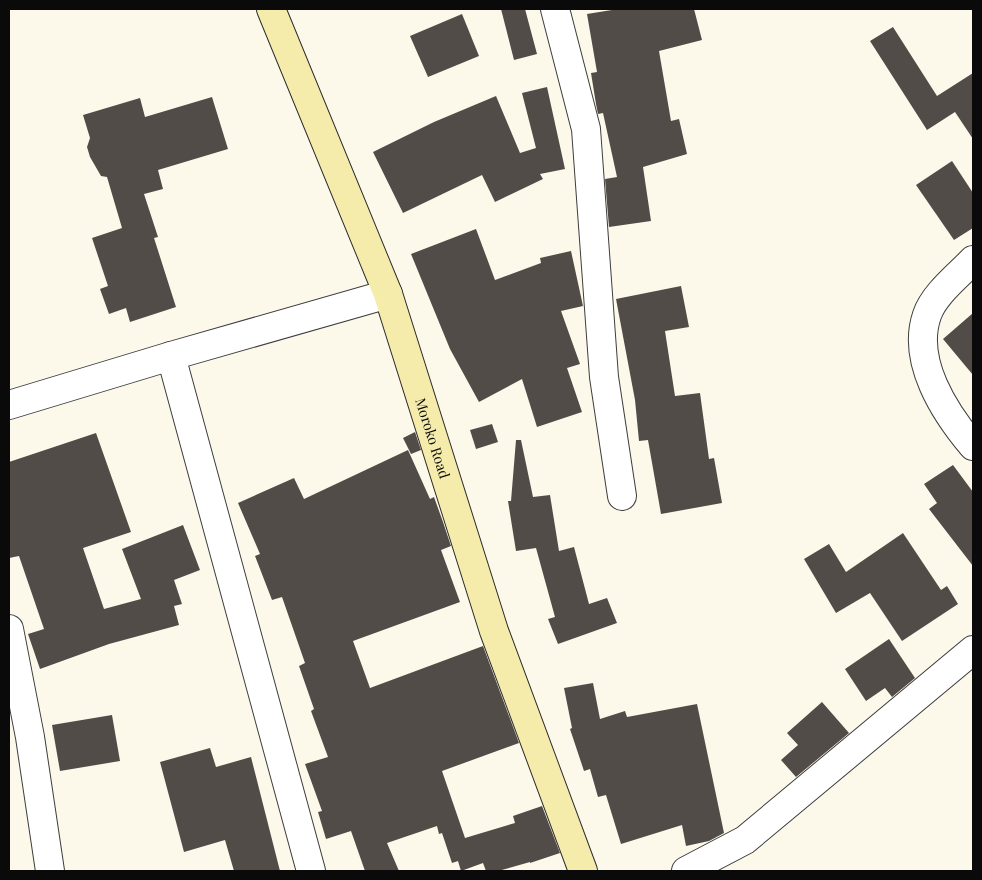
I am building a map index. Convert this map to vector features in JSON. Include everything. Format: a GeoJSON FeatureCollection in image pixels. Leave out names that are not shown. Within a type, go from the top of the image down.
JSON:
{"type":"FeatureCollection","features":[{"type":"Feature","properties":{"kind":"street","name":"Moroko Road"},"geometry":{"type":"LineString","coordinates":[[271,9],[388,294],[494,631],[583,871]]}},
{"type":"Feature","properties":{"kind":"street"},"geometry":{"type":"LineString","coordinates":[[555,9],[586,129],[604,377],[622,496]]}},
{"type":"Feature","properties":{"kind":"street"},"geometry":{"type":"LineString","coordinates":[[973,260],[938,298],[927,314],[924,331],[926,364],[936,392],[949,416],[973,446]]}},
{"type":"Feature","properties":{"kind":"street"},"geometry":{"type":"LineString","coordinates":[[9,405],[170,356],[388,294]]}},
{"type":"Feature","properties":{"kind":"street"},"geometry":{"type":"LineString","coordinates":[[170,356],[311,871]]}},
{"type":"Feature","properties":{"kind":"street"},"geometry":{"type":"LineString","coordinates":[[9,629],[30,736],[50,871]]}},
{"type":"Feature","properties":{"kind":"street"},"geometry":{"type":"LineString","coordinates":[[686,871],[745,840],[973,650]]}},
{"type":"Feature","properties":{"kind":"building"},"geometry":{"type":"Polygon","coordinates":[[[501,9],[525,9],[537,54],[514,60],[501,9]]]}},
{"type":"Feature","properties":{"kind":"building"},"geometry":{"type":"Polygon","coordinates":[[[618,9],[694,9],[702,40],[659,51],[671,121],[679,119],[687,154],[643,167],[651,221],[609,227],[605,179],[617,177],[603,113],[598,114],[596,104],[591,73],[597,72],[587,14],[618,9]]]}},
{"type":"Feature","properties":{"kind":"building"},"geometry":{"type":"Polygon","coordinates":[[[462,14],[479,56],[428,77],[410,36],[462,14]]]}},
{"type":"Feature","properties":{"kind":"building"},"geometry":{"type":"Polygon","coordinates":[[[893,27],[937,96],[973,73],[973,139],[955,112],[927,130],[870,41],[893,27]]]}},
{"type":"Feature","properties":{"kind":"building"},"geometry":{"type":"Polygon","coordinates":[[[547,87],[565,169],[540,174],[543,179],[495,202],[482,175],[403,213],[373,152],[434,122],[496,96],[520,153],[536,148],[522,93],[547,87]]]}},
{"type":"Feature","properties":{"kind":"building"},"geometry":{"type":"Polygon","coordinates":[[[212,97],[228,149],[158,170],[163,189],[144,194],[158,237],[154,238],[176,307],[130,322],[126,308],[109,314],[100,289],[108,286],[92,238],[122,228],[107,177],[101,176],[90,157],[87,147],[90,138],[83,115],[140,98],[145,117],[212,97]]]}},
{"type":"Feature","properties":{"kind":"building"},"geometry":{"type":"Polygon","coordinates":[[[952,161],[973,193],[973,228],[954,240],[916,185],[952,161]]]}},
{"type":"Feature","properties":{"kind":"building"},"geometry":{"type":"Polygon","coordinates":[[[476,229],[495,280],[541,263],[540,258],[571,251],[583,306],[561,311],[580,364],[567,368],[582,412],[537,427],[522,379],[479,402],[450,349],[411,254],[476,229]]]}},
{"type":"Feature","properties":{"kind":"building"},"geometry":{"type":"Polygon","coordinates":[[[681,286],[689,327],[665,331],[675,396],[700,393],[709,459],[714,458],[722,503],[661,514],[648,440],[639,441],[635,400],[616,299],[681,286]]]}},
{"type":"Feature","properties":{"kind":"building"},"geometry":{"type":"Polygon","coordinates":[[[973,313],[973,375],[943,339],[973,313]]]}},
{"type":"Feature","properties":{"kind":"building"},"geometry":{"type":"Polygon","coordinates":[[[492,424],[498,442],[476,449],[470,430],[492,424]]]}},
{"type":"Feature","properties":{"kind":"building"},"geometry":{"type":"Polygon","coordinates":[[[415,432],[421,450],[411,454],[403,438],[415,432]]]}},
{"type":"Feature","properties":{"kind":"building"},"geometry":{"type":"Polygon","coordinates":[[[96,433],[131,532],[83,548],[104,609],[141,599],[122,549],[183,525],[200,570],[174,580],[182,604],[174,606],[179,625],[109,644],[40,669],[28,634],[44,629],[19,556],[9,558],[9,462],[96,433]]]}},
{"type":"Feature","properties":{"kind":"building"},"geometry":{"type":"Polygon","coordinates":[[[516,440],[521,440],[533,497],[550,495],[559,551],[574,547],[589,604],[607,598],[617,623],[558,644],[548,619],[555,617],[536,548],[516,551],[508,501],[511,501],[516,440]]]}},
{"type":"Feature","properties":{"kind":"building"},"geometry":{"type":"Polygon","coordinates":[[[408,450],[430,499],[434,497],[443,522],[451,546],[441,550],[460,602],[353,641],[370,688],[483,646],[519,743],[442,771],[465,838],[515,823],[513,816],[542,806],[560,853],[498,871],[486,871],[483,863],[461,871],[458,861],[452,863],[442,833],[439,834],[437,826],[387,843],[399,871],[365,871],[351,831],[326,839],[318,812],[322,811],[305,764],[328,757],[311,711],[314,709],[299,666],[305,663],[282,597],[272,600],[255,556],[260,554],[238,503],[294,478],[304,499],[408,450]]]}},
{"type":"Feature","properties":{"kind":"building"},"geometry":{"type":"Polygon","coordinates":[[[953,465],[973,492],[973,566],[929,509],[937,503],[924,484],[953,465]]]}},
{"type":"Feature","properties":{"kind":"building"},"geometry":{"type":"Polygon","coordinates":[[[903,533],[941,590],[947,586],[958,604],[902,641],[870,593],[836,613],[804,559],[829,544],[846,572],[903,533]]]}},
{"type":"Feature","properties":{"kind":"building"},"geometry":{"type":"Polygon","coordinates":[[[889,639],[915,678],[892,697],[885,688],[866,701],[845,669],[889,639]]]}},
{"type":"Feature","properties":{"kind":"building"},"geometry":{"type":"Polygon","coordinates":[[[593,683],[600,719],[625,711],[627,717],[697,704],[724,833],[709,841],[686,846],[682,825],[621,844],[606,795],[598,797],[590,769],[584,771],[570,729],[572,728],[564,688],[593,683]]]}},
{"type":"Feature","properties":{"kind":"building"},"geometry":{"type":"Polygon","coordinates":[[[822,702],[849,733],[796,777],[781,760],[798,745],[787,733],[822,702]]]}},
{"type":"Feature","properties":{"kind":"building"},"geometry":{"type":"Polygon","coordinates":[[[112,715],[120,761],[60,771],[52,725],[112,715]]]}},
{"type":"Feature","properties":{"kind":"building"},"geometry":{"type":"Polygon","coordinates":[[[210,748],[216,767],[251,757],[280,871],[234,871],[225,840],[184,852],[160,762],[210,748]]]}}]}
